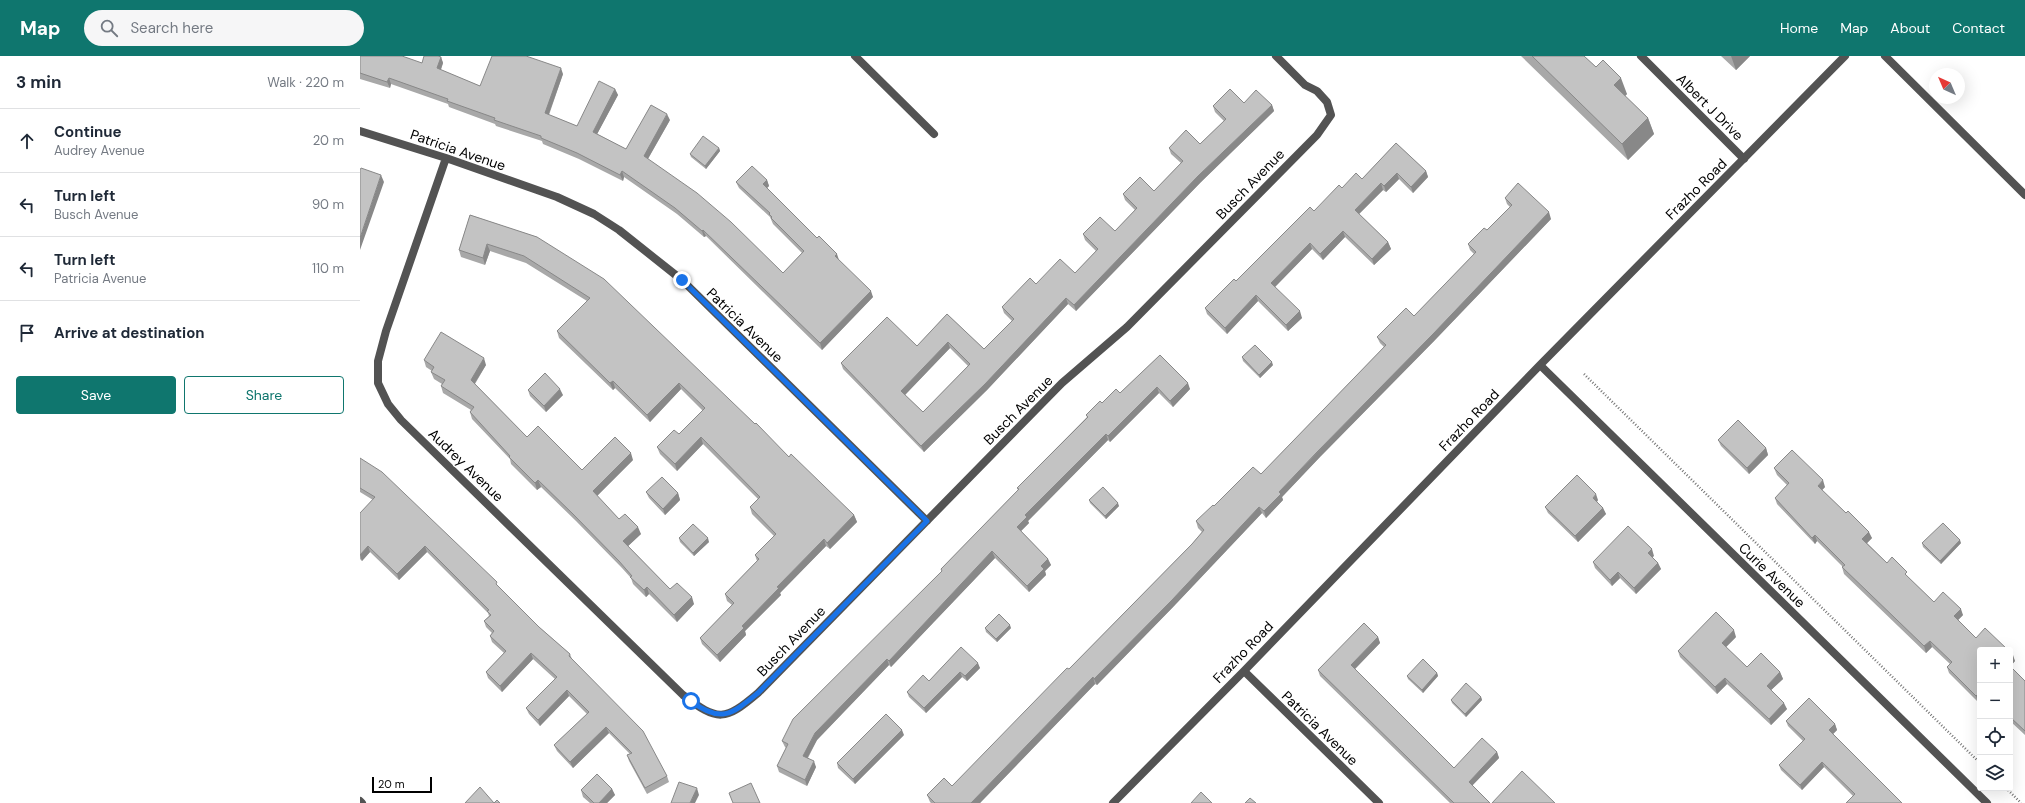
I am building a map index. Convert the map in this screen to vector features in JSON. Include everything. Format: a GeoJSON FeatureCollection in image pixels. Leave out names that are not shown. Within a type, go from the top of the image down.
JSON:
{"type":"FeatureCollection","features":[{"type":"Feature","properties":{"kind":"street"},"geometry":{"type":"LineString","coordinates":[[855,56],[934,134]]}},
{"type":"Feature","properties":{"kind":"street","name":"Busch Avenue"},"geometry":{"type":"LineString","coordinates":[[719,715],[737,711],[758,693],[1062,383],[1128,327],[1317,135],[1331,115],[1327,102],[1317,91],[1305,84],[1276,56]]}},
{"type":"Feature","properties":{"kind":"street","name":"Albert J Drive"},"geometry":{"type":"LineString","coordinates":[[1641,56],[1744,159]]}},
{"type":"Feature","properties":{"kind":"street","name":"Frazho Road"},"geometry":{"type":"LineString","coordinates":[[1113,803],[1244,671],[1540,365],[1845,56]]}},
{"type":"Feature","properties":{"kind":"street"},"geometry":{"type":"LineString","coordinates":[[1885,56],[2025,195]]}},
{"type":"Feature","properties":{"kind":"street","name":"Patricia Avenue"},"geometry":{"type":"LineString","coordinates":[[360,131],[446,158],[577,206],[619,230],[650,253],[682,280],[927,521]]}},
{"type":"Feature","properties":{"kind":"street","name":"Audrey Avenue"},"geometry":{"type":"LineString","coordinates":[[446,158],[386,331],[378,362],[378,384],[401,420],[683,695],[704,712],[719,715]]}},
{"type":"Feature","properties":{"kind":"street","name":"Curie Avenue"},"geometry":{"type":"LineString","coordinates":[[1540,365],[1987,803]]}},
{"type":"Feature","properties":{"kind":"street","name":"Patricia Avenue"},"geometry":{"type":"LineString","coordinates":[[1244,671],[1379,803]]}},
{"type":"Feature","properties":{"kind":"path"},"geometry":{"type":"LineString","coordinates":[[1584,374],[1977,760]]}},
{"type":"Feature","properties":{"kind":"path"},"geometry":{"type":"LineString","coordinates":[[2009,791],[2021,803]]}},
{"type":"Feature","properties":{"kind":"building"},"geometry":{"type":"Polygon","coordinates":[[[360,56],[402,56],[422,63],[424,56],[438,56],[441,57],[437,68],[480,86],[492,56],[526,56],[561,68],[545,113],[577,126],[599,81],[615,89],[593,132],[626,149],[651,105],[667,114],[644,156],[697,193],[731,222],[783,273],[804,251],[771,218],[770,213],[736,182],[752,166],[767,180],[763,184],[817,238],[819,236],[837,254],[835,256],[871,291],[820,343],[703,230],[702,231],[675,208],[622,171],[620,175],[577,153],[541,138],[541,136],[494,120],[495,118],[447,101],[448,99],[389,78],[387,82],[360,73],[360,56]]]}},
{"type":"Feature","properties":{"kind":"building"},"geometry":{"type":"Polygon","coordinates":[[[1532,56],[1584,56],[1596,67],[1603,60],[1621,78],[1614,85],[1648,118],[1622,144],[1532,56]]]}},
{"type":"Feature","properties":{"kind":"building"},"geometry":{"type":"Polygon","coordinates":[[[1230,89],[1244,103],[1256,90],[1272,105],[1198,176],[1074,305],[1066,298],[985,384],[921,446],[841,363],[887,317],[917,346],[947,314],[984,349],[1014,319],[1002,307],[1030,278],[1036,284],[1060,259],[1075,273],[1098,249],[1083,234],[1100,217],[1115,231],[1137,208],[1123,194],[1140,177],[1154,191],[1183,161],[1169,148],[1186,130],[1200,144],[1226,119],[1213,106],[1230,89]],[[948,342],[901,391],[923,412],[970,364],[948,342]]]}},
{"type":"Feature","properties":{"kind":"building"},"geometry":{"type":"Polygon","coordinates":[[[703,136],[719,148],[705,166],[690,154],[703,136]]]}},
{"type":"Feature","properties":{"kind":"building"},"geometry":{"type":"Polygon","coordinates":[[[1396,143],[1426,171],[1411,187],[1397,173],[1384,186],[1381,183],[1355,210],[1388,242],[1372,259],[1343,231],[1320,254],[1310,243],[1271,283],[1300,311],[1286,325],[1256,295],[1225,328],[1205,308],[1234,279],[1236,281],[1310,207],[1314,211],[1339,185],[1342,188],[1356,173],[1362,179],[1396,143]]]}},
{"type":"Feature","properties":{"kind":"building"},"geometry":{"type":"Polygon","coordinates":[[[361,168],[381,175],[360,238],[360,170],[361,168]]]}},
{"type":"Feature","properties":{"kind":"building"},"geometry":{"type":"Polygon","coordinates":[[[1518,183],[1549,212],[1433,334],[1317,452],[1279,492],[1281,494],[1264,511],[1259,507],[1172,600],[1094,679],[1093,677],[971,803],[935,803],[927,795],[944,778],[952,786],[1067,668],[1069,669],[1192,544],[1204,530],[1196,521],[1213,505],[1214,506],[1253,467],[1261,474],[1386,345],[1377,337],[1406,308],[1414,316],[1476,252],[1468,244],[1484,228],[1487,230],[1512,205],[1505,198],[1518,183]]]}},
{"type":"Feature","properties":{"kind":"building"},"geometry":{"type":"Polygon","coordinates":[[[470,215],[537,237],[604,279],[755,424],[756,423],[789,457],[791,454],[854,515],[827,543],[824,539],[777,587],[779,588],[742,626],[744,628],[717,655],[700,638],[734,603],[725,594],[759,559],[755,555],[776,534],[750,507],[760,497],[701,437],[675,464],[657,447],[674,430],[679,434],[705,408],[679,383],[647,415],[613,381],[610,383],[557,331],[590,298],[524,256],[487,244],[483,258],[459,250],[470,215]]]}},
{"type":"Feature","properties":{"kind":"building"},"geometry":{"type":"Polygon","coordinates":[[[441,332],[484,358],[471,380],[527,437],[538,426],[582,470],[615,437],[631,453],[593,491],[619,519],[625,514],[638,527],[623,541],[670,589],[677,583],[692,597],[674,615],[647,587],[644,590],[630,577],[632,576],[619,561],[538,480],[535,483],[509,457],[510,456],[470,412],[474,407],[441,386],[445,380],[431,372],[434,367],[424,360],[441,332]]]}},
{"type":"Feature","properties":{"kind":"building"},"geometry":{"type":"Polygon","coordinates":[[[1255,345],[1272,362],[1259,375],[1242,357],[1255,345]]]}},
{"type":"Feature","properties":{"kind":"building"},"geometry":{"type":"Polygon","coordinates":[[[1160,355],[1188,383],[1170,401],[1157,387],[1108,436],[1106,434],[1025,515],[1027,517],[1017,527],[1048,559],[1041,566],[1044,569],[1027,586],[992,551],[889,661],[887,659],[815,733],[803,756],[814,761],[805,780],[777,766],[788,744],[782,741],[793,719],[942,571],[941,569],[1019,489],[1017,488],[1088,417],[1086,415],[1100,401],[1102,403],[1116,389],[1120,393],[1160,355]]]}},
{"type":"Feature","properties":{"kind":"building"},"geometry":{"type":"Polygon","coordinates":[[[545,373],[560,389],[544,406],[528,390],[545,373]]]}},
{"type":"Feature","properties":{"kind":"building"},"geometry":{"type":"Polygon","coordinates":[[[1738,420],[1766,448],[1747,468],[1718,440],[1738,420]]]}},
{"type":"Feature","properties":{"kind":"building"},"geometry":{"type":"Polygon","coordinates":[[[1792,450],[1823,480],[1818,486],[1846,513],[1848,511],[1869,532],[1862,539],[1887,563],[1892,557],[1907,572],[1905,574],[1934,602],[1943,592],[1961,609],[1954,616],[1976,638],[1985,628],[2005,647],[1977,647],[1976,696],[1947,667],[1952,662],[1930,641],[1924,646],[1842,567],[1845,565],[1815,535],[1812,538],[1775,498],[1789,483],[1774,468],[1792,450]]]}},
{"type":"Feature","properties":{"kind":"building"},"geometry":{"type":"Polygon","coordinates":[[[360,458],[382,472],[497,582],[496,584],[539,627],[570,654],[569,656],[643,731],[667,776],[645,788],[627,755],[632,753],[606,727],[570,762],[554,745],[589,712],[567,690],[538,720],[526,708],[557,677],[531,653],[500,686],[486,672],[506,651],[490,636],[494,631],[484,621],[491,615],[487,611],[489,610],[425,546],[397,574],[368,546],[360,555],[360,513],[375,497],[360,488],[360,458]]]}},
{"type":"Feature","properties":{"kind":"building"},"geometry":{"type":"Polygon","coordinates":[[[1577,475],[1596,494],[1593,498],[1603,508],[1575,536],[1545,507],[1577,475]]]}},
{"type":"Feature","properties":{"kind":"building"},"geometry":{"type":"Polygon","coordinates":[[[662,477],[678,493],[663,509],[646,492],[662,477]]]}},
{"type":"Feature","properties":{"kind":"building"},"geometry":{"type":"Polygon","coordinates":[[[1103,487],[1118,503],[1105,516],[1089,500],[1103,487]]]}},
{"type":"Feature","properties":{"kind":"building"},"geometry":{"type":"Polygon","coordinates":[[[1943,523],[1960,540],[1940,561],[1922,543],[1943,523]]]}},
{"type":"Feature","properties":{"kind":"building"},"geometry":{"type":"Polygon","coordinates":[[[693,524],[708,538],[693,553],[679,538],[693,524]]]}},
{"type":"Feature","properties":{"kind":"building"},"geometry":{"type":"Polygon","coordinates":[[[1628,526],[1652,549],[1648,553],[1658,563],[1634,588],[1618,572],[1610,580],[1593,562],[1628,526]]]}},
{"type":"Feature","properties":{"kind":"building"},"geometry":{"type":"Polygon","coordinates":[[[1716,612],[1734,630],[1722,643],[1747,667],[1761,653],[1780,672],[1767,686],[1784,703],[1769,719],[1725,678],[1715,687],[1678,651],[1716,612]]]}},
{"type":"Feature","properties":{"kind":"building"},"geometry":{"type":"Polygon","coordinates":[[[999,614],[1010,625],[996,639],[985,628],[999,614]]]}},
{"type":"Feature","properties":{"kind":"building"},"geometry":{"type":"Polygon","coordinates":[[[1364,623],[1378,637],[1351,665],[1454,768],[1482,738],[1497,752],[1469,782],[1490,803],[1454,803],[1318,670],[1364,623]]]}},
{"type":"Feature","properties":{"kind":"building"},"geometry":{"type":"Polygon","coordinates":[[[961,647],[978,663],[965,676],[960,672],[924,708],[907,692],[923,675],[929,681],[961,647]]]}},
{"type":"Feature","properties":{"kind":"building"},"geometry":{"type":"Polygon","coordinates":[[[1423,659],[1437,673],[1422,690],[1407,676],[1423,659]]]}},
{"type":"Feature","properties":{"kind":"building"},"geometry":{"type":"Polygon","coordinates":[[[2013,669],[2025,681],[2025,731],[2013,720],[2013,669]]]}},
{"type":"Feature","properties":{"kind":"building"},"geometry":{"type":"Polygon","coordinates":[[[1466,683],[1481,697],[1465,714],[1451,700],[1466,683]]]}},
{"type":"Feature","properties":{"kind":"building"},"geometry":{"type":"Polygon","coordinates":[[[1809,698],[1835,724],[1829,730],[1902,803],[1846,803],[1855,794],[1822,762],[1800,785],[1779,765],[1805,739],[1786,721],[1809,698]]]}},
{"type":"Feature","properties":{"kind":"building"},"geometry":{"type":"Polygon","coordinates":[[[886,714],[902,730],[853,779],[837,763],[886,714]]]}},
{"type":"Feature","properties":{"kind":"building"},"geometry":{"type":"Polygon","coordinates":[[[1522,771],[1555,803],[1492,803],[1522,771]]]}},
{"type":"Feature","properties":{"kind":"building"},"geometry":{"type":"Polygon","coordinates":[[[597,774],[612,789],[599,803],[594,803],[581,790],[597,774]]]}},
{"type":"Feature","properties":{"kind":"building"},"geometry":{"type":"Polygon","coordinates":[[[679,782],[697,788],[690,803],[671,803],[679,782]]]}},
{"type":"Feature","properties":{"kind":"building"},"geometry":{"type":"Polygon","coordinates":[[[751,783],[760,803],[733,803],[729,793],[751,783]]]}},
{"type":"Feature","properties":{"kind":"building"},"geometry":{"type":"Polygon","coordinates":[[[480,787],[494,803],[465,803],[480,787]]]}},
{"type":"Feature","properties":{"kind":"building"},"geometry":{"type":"Polygon","coordinates":[[[1201,792],[1212,803],[1191,803],[1201,792]]]}},
{"type":"Feature","properties":{"kind":"building"},"geometry":{"type":"Polygon","coordinates":[[[1250,798],[1256,803],[1245,803],[1250,798]]]}},
{"type":"Feature","properties":{"kind":"route"},"geometry":{"type":"LineString","coordinates":[[682,280],[927,521],[758,693],[737,711],[719,715],[704,712],[691,701]]}}]}
